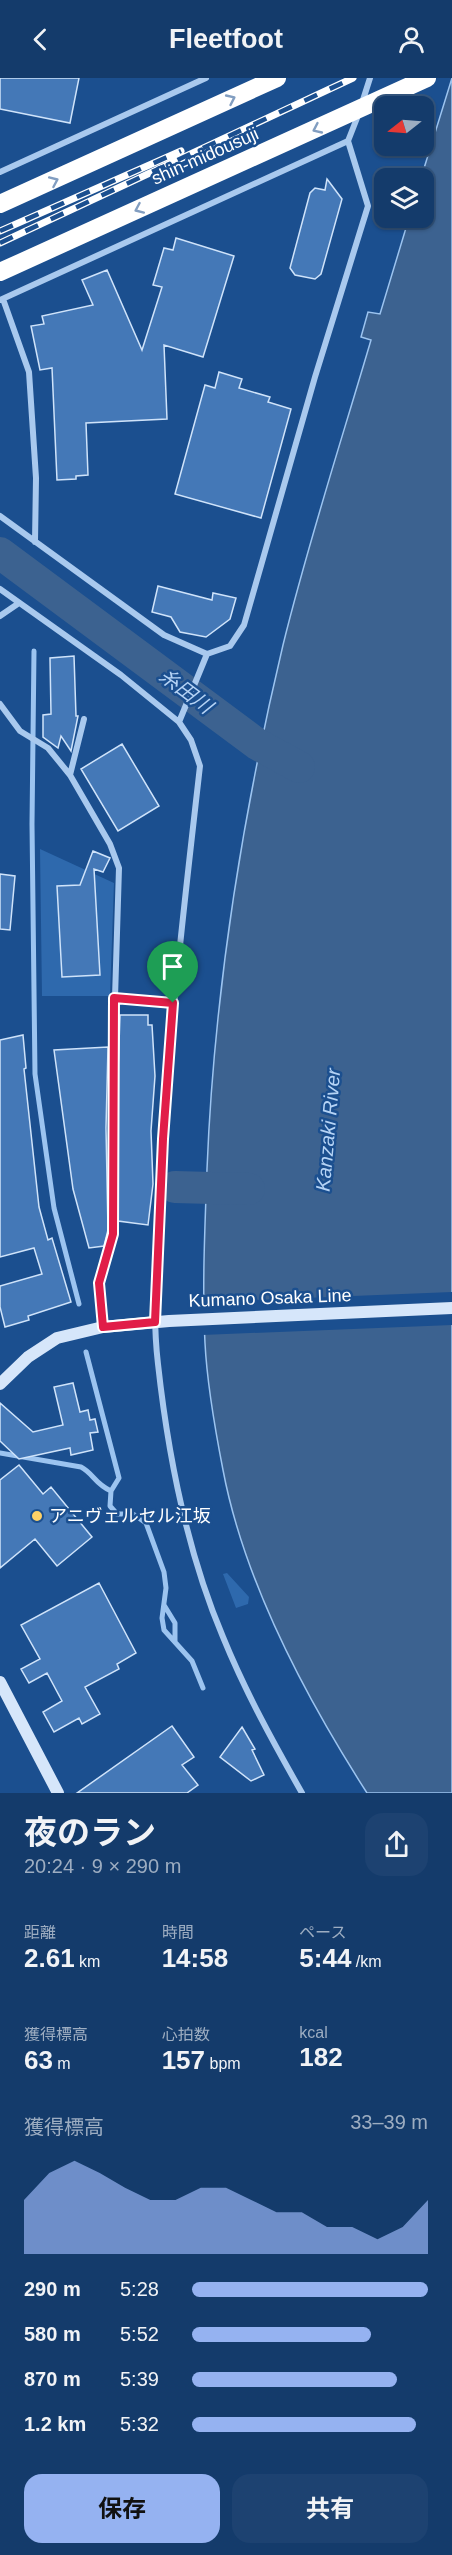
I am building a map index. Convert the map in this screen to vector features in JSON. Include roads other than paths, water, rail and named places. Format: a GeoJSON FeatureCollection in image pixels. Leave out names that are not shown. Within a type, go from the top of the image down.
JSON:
{"type":"FeatureCollection","features":[{"type":"Feature","properties":{"kind":"highway"},"geometry":{"type":"LineString","coordinates":[[0,204],[277,78]]}},
{"type":"Feature","properties":{"kind":"highway","name":"shin-midousuji"},"geometry":{"type":"LineString","coordinates":[[0,272],[427,78]]}},
{"type":"Feature","properties":{"kind":"main road","name":"Kumano Osaka Line"},"geometry":{"type":"LineString","coordinates":[[0,1384],[28,1357],[57,1338],[103,1327],[169,1320],[452,1308]]}},
{"type":"Feature","properties":{"kind":"main road"},"geometry":{"type":"LineString","coordinates":[[0,1682],[58,1793]]}},
{"type":"Feature","properties":{"kind":"street"},"geometry":{"type":"LineString","coordinates":[[0,172],[206,78]]}},
{"type":"Feature","properties":{"kind":"street"},"geometry":{"type":"LineString","coordinates":[[0,516],[164,635],[207,654],[231,646],[244,625],[315,377],[368,206],[348,141],[370,78]]}},
{"type":"Feature","properties":{"kind":"street"},"geometry":{"type":"LineString","coordinates":[[35,542],[36,478],[29,372],[1,299],[348,141]]}},
{"type":"Feature","properties":{"kind":"street"},"geometry":{"type":"LineString","coordinates":[[0,589],[121,675],[179,722],[191,740],[200,766],[173,1003],[163,1139],[155,1322],[157,1363],[174,1467],[197,1564],[221,1635],[253,1704],[302,1793]]}},
{"type":"Feature","properties":{"kind":"street"},"geometry":{"type":"LineString","coordinates":[[0,616],[20,603]]}},
{"type":"Feature","properties":{"kind":"street"},"geometry":{"type":"LineString","coordinates":[[179,722],[207,654]]}},
{"type":"Feature","properties":{"kind":"street"},"geometry":{"type":"LineString","coordinates":[[0,704],[20,731],[48,748],[70,775],[110,844],[119,868],[114,998],[113,1234],[99,1283],[103,1327]]}},
{"type":"Feature","properties":{"kind":"street"},"geometry":{"type":"LineString","coordinates":[[70,775],[84,719]]}},
{"type":"Feature","properties":{"kind":"street"},"geometry":{"type":"LineString","coordinates":[[114,998],[173,1003]]}},
{"type":"Feature","properties":{"kind":"water","name":"Kanzaki River"},"geometry":{"type":"Polygon","coordinates":[[[452,78],[452,1793],[367,1793],[322,1718],[280,1637],[246,1554],[233,1512],[217,1439],[206,1359],[204,1277],[207,1169],[223,971],[243,840],[268,710],[303,569],[371,340],[361,337],[368,312],[380,314],[406,228],[434,228],[434,168],[424,168],[428,156],[434,156],[434,136],[452,78]]]}},
{"type":"Feature","properties":{"kind":"waterway","name":"糸田川"},"geometry":{"type":"LineString","coordinates":[[0,553],[257,744],[299,767]]}},
{"type":"Feature","properties":{"kind":"waterway"},"geometry":{"type":"LineString","coordinates":[[34,651],[32,824],[35,1074],[54,1208],[79,1304]]}},
{"type":"Feature","properties":{"kind":"waterway"},"geometry":{"type":"LineString","coordinates":[[175,1187],[249,1189]]}},
{"type":"Feature","properties":{"kind":"waterway"},"geometry":{"type":"LineString","coordinates":[[86,1352],[119,1478],[111,1491],[110,1506],[117,1514],[133,1514],[146,1523],[164,1572],[166,1588],[162,1618],[164,1630],[192,1661],[203,1688]]}},
{"type":"Feature","properties":{"kind":"waterway"},"geometry":{"type":"LineString","coordinates":[[0,1453],[81,1467],[111,1491]]}},
{"type":"Feature","properties":{"kind":"waterway"},"geometry":{"type":"LineString","coordinates":[[164,1605],[175,1623],[175,1641]]}},
{"type":"Feature","properties":{"kind":"railway"},"geometry":{"type":"LineString","coordinates":[[0,243],[353,78]]}},
{"type":"Feature","properties":{"kind":"railway"},"geometry":{"type":"LineString","coordinates":[[0,231],[181,151]]}},
{"type":"Feature","properties":{"kind":"place","name":"アニヴェルセル江坂"},"geometry":{"type":"Point","coordinates":[37,1516]}}]}
